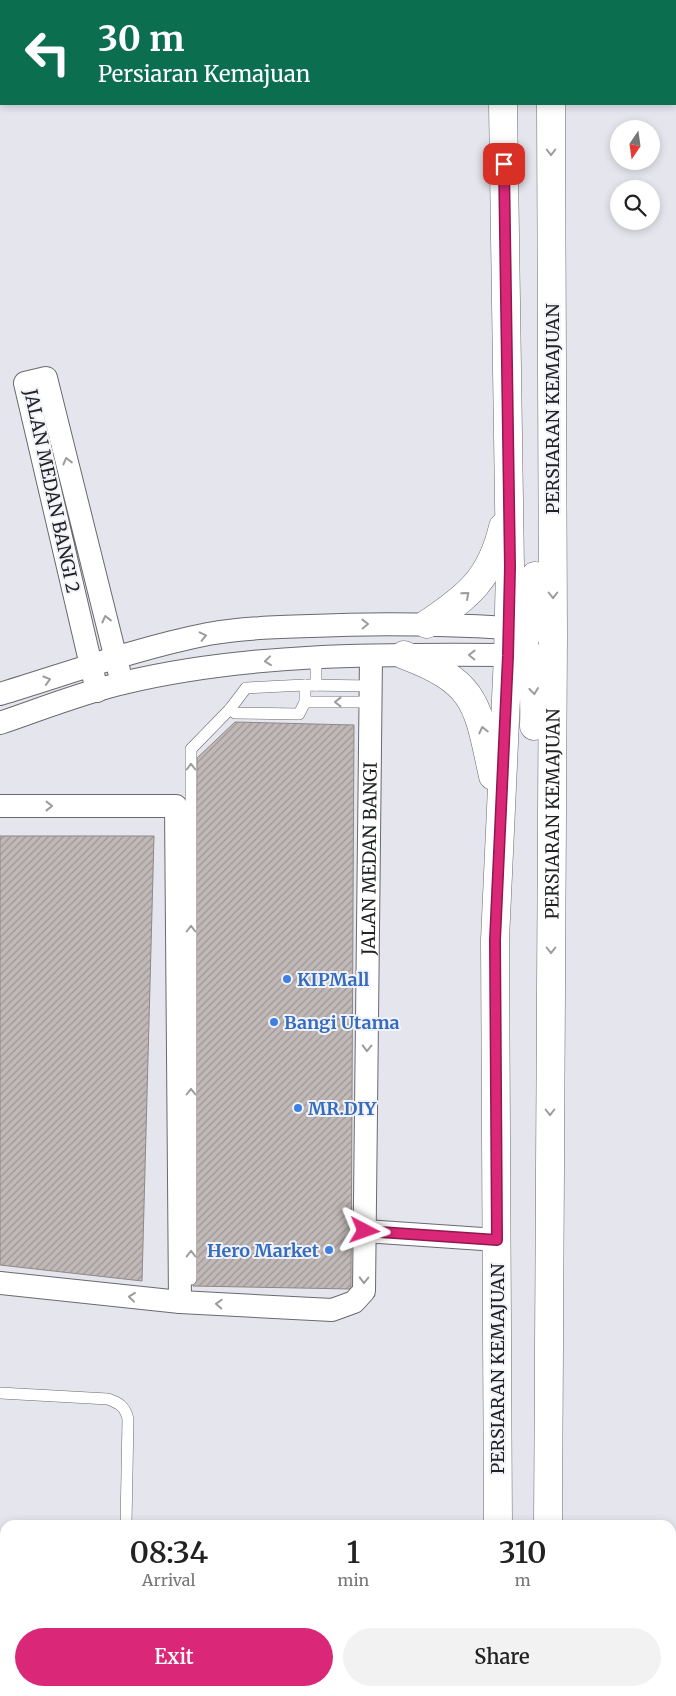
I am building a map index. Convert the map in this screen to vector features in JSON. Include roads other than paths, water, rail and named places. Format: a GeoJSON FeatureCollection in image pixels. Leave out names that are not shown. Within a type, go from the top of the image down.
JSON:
{"type":"FeatureCollection","features":[{"type":"Feature","properties":{"kind":"main road","name":"PERSIARAN KEMAJUAN"},"geometry":{"type":"LineString","coordinates":[[498,1520],[495,940],[501,812],[513,642],[503,105]]}},
{"type":"Feature","properties":{"kind":"main road","name":"PERSIARAN KEMAJUAN"},"geometry":{"type":"LineString","coordinates":[[548,1520],[552,857],[551,105]]}},
{"type":"Feature","properties":{"kind":"main road"},"geometry":{"type":"LineString","coordinates":[[552,348],[538,417],[534,612],[530,627],[513,642],[528,658],[535,693],[533,814],[552,857]]}},
{"type":"Feature","properties":{"kind":"main road"},"geometry":{"type":"LineString","coordinates":[[426,624],[454,606],[474,588],[498,548],[510,502]]}},
{"type":"Feature","properties":{"kind":"main road"},"geometry":{"type":"LineString","coordinates":[[404,655],[424,663],[447,676],[465,690],[472,700],[482,724],[501,812]]}},
{"type":"Feature","properties":{"kind":"street","name":"JALAN MEDAN BANGI 2"},"geometry":{"type":"LineString","coordinates":[[97,691],[25,383],[46,378],[122,683]]}},
{"type":"Feature","properties":{"kind":"street"},"geometry":{"type":"LineString","coordinates":[[0,694],[116,658],[183,641],[219,633],[278,627],[339,624],[426,624],[513,642]]}},
{"type":"Feature","properties":{"kind":"street"},"geometry":{"type":"LineString","coordinates":[[0,722],[122,683],[211,667],[277,660],[404,655],[513,642]]}},
{"type":"Feature","properties":{"kind":"street","name":"JALAN MEDAN BANGI"},"geometry":{"type":"LineString","coordinates":[[0,1283],[186,1303],[332,1310],[354,1302],[364,1291],[371,657]]}},
{"type":"Feature","properties":{"kind":"street"},"geometry":{"type":"LineString","coordinates":[[0,806],[176,806],[186,1303]]}},
{"type":"Feature","properties":{"kind":"street"},"geometry":{"type":"LineString","coordinates":[[365,1231],[497,1240]]}},
{"type":"Feature","properties":{"kind":"lane"},"geometry":{"type":"LineString","coordinates":[[230,709],[235,713],[299,714],[311,685],[316,658]]}},
{"type":"Feature","properties":{"kind":"lane"},"geometry":{"type":"LineString","coordinates":[[186,1303],[191,749],[230,709],[246,688],[311,685],[371,694]]}},
{"type":"Feature","properties":{"kind":"lane"},"geometry":{"type":"LineString","coordinates":[[305,702],[371,694]]}},
{"type":"Feature","properties":{"kind":"lane"},"geometry":{"type":"LineString","coordinates":[[0,1393],[108,1399],[119,1403],[126,1410],[128,1419],[126,1520]]}},
{"type":"Feature","properties":{"kind":"place","name":"KIPMall"},"geometry":{"type":"Point","coordinates":[287,979]}},
{"type":"Feature","properties":{"kind":"place","name":"Bangi Utama"},"geometry":{"type":"Point","coordinates":[274,1022]}},
{"type":"Feature","properties":{"kind":"place","name":"MR.DIY"},"geometry":{"type":"Point","coordinates":[298,1108]}},
{"type":"Feature","properties":{"kind":"place","name":"Hero Market"},"geometry":{"type":"Point","coordinates":[329,1250]}}]}
